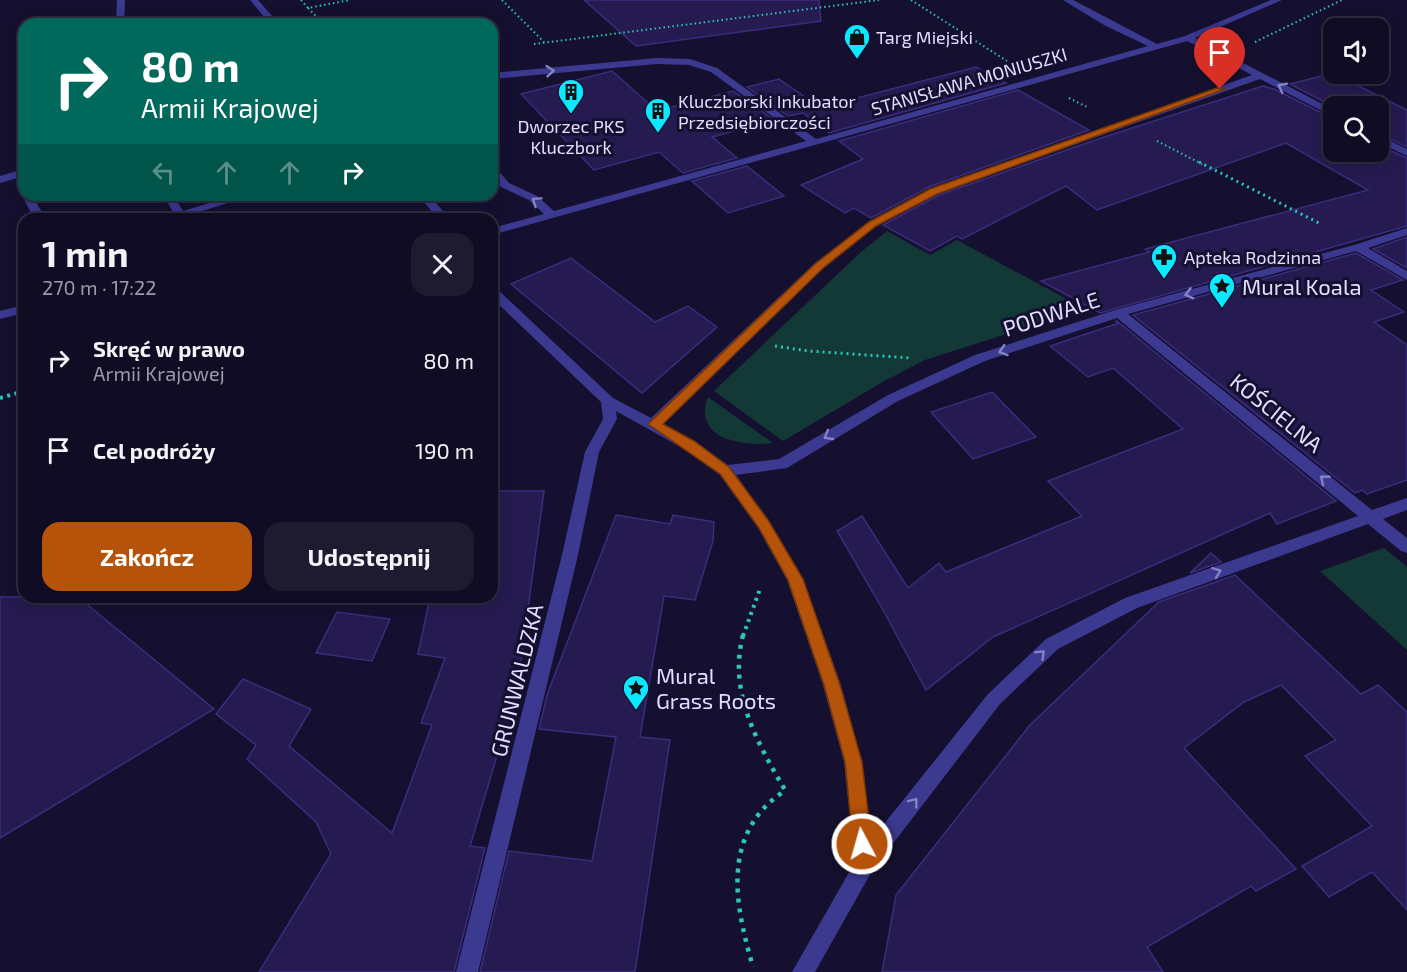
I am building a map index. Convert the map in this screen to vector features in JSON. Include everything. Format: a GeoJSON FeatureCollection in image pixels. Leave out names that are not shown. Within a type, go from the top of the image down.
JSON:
{"type":"FeatureCollection","features":[{"type":"Feature","properties":{"kind":"street"},"geometry":{"type":"LineString","coordinates":[[120,18],[121,0]]}},
{"type":"Feature","properties":{"kind":"street"},"geometry":{"type":"LineString","coordinates":[[254,0],[270,18]]}},
{"type":"Feature","properties":{"kind":"street"},"geometry":{"type":"LineString","coordinates":[[1067,0],[1107,24],[1156,47]]}},
{"type":"Feature","properties":{"kind":"street","name":"STANISŁAWA MONIUSZKI"},"geometry":{"type":"LineString","coordinates":[[498,230],[1188,38],[1278,0]]}},
{"type":"Feature","properties":{"kind":"street"},"geometry":{"type":"LineString","coordinates":[[1188,38],[1323,108]]}},
{"type":"Feature","properties":{"kind":"street"},"geometry":{"type":"LineString","coordinates":[[498,75],[657,61],[690,62],[714,70],[814,142]]}},
{"type":"Feature","properties":{"kind":"street"},"geometry":{"type":"LineString","coordinates":[[654,424],[819,266],[873,224],[934,191],[1259,76]]}},
{"type":"Feature","properties":{"kind":"street"},"geometry":{"type":"LineString","coordinates":[[1389,144],[1407,153]]}},
{"type":"Feature","properties":{"kind":"street"},"geometry":{"type":"LineString","coordinates":[[0,180],[18,174]]}},
{"type":"Feature","properties":{"kind":"street"},"geometry":{"type":"LineString","coordinates":[[498,177],[505,185],[533,198],[552,216]]}},
{"type":"Feature","properties":{"kind":"street"},"geometry":{"type":"LineString","coordinates":[[187,213],[228,201]]}},
{"type":"Feature","properties":{"kind":"street"},"geometry":{"type":"LineString","coordinates":[[428,201],[439,213]]}},
{"type":"Feature","properties":{"kind":"street","name":"PODWALE"},"geometry":{"type":"LineString","coordinates":[[725,471],[782,464],[893,398],[980,358],[1119,313],[1358,247],[1407,231]]}},
{"type":"Feature","properties":{"kind":"street"},"geometry":{"type":"LineString","coordinates":[[1358,247],[1407,276]]}},
{"type":"Feature","properties":{"kind":"street"},"geometry":{"type":"LineString","coordinates":[[498,297],[608,401],[654,424],[689,445],[725,471],[764,524],[799,590],[832,685],[854,762],[865,864]]}},
{"type":"Feature","properties":{"kind":"street"},"geometry":{"type":"LineString","coordinates":[[0,315],[18,310]]}},
{"type":"Feature","properties":{"kind":"street","name":"KOŚCIELNA"},"geometry":{"type":"LineString","coordinates":[[1119,313],[1407,547]]}},
{"type":"Feature","properties":{"kind":"street","name":"GRUNWALDZKA"},"geometry":{"type":"LineString","coordinates":[[467,972],[570,555],[592,452],[610,420],[608,401]]}},
{"type":"Feature","properties":{"kind":"street"},"geometry":{"type":"LineString","coordinates":[[803,972],[865,864],[994,699],[1052,644],[1131,603],[1407,504]]}},
{"type":"Feature","properties":{"kind":"path"},"geometry":{"type":"LineString","coordinates":[[301,0],[318,18]]}},
{"type":"Feature","properties":{"kind":"path"},"geometry":{"type":"LineString","coordinates":[[308,8],[350,0]]}},
{"type":"Feature","properties":{"kind":"path"},"geometry":{"type":"LineString","coordinates":[[502,0],[544,42]]}},
{"type":"Feature","properties":{"kind":"path"},"geometry":{"type":"LineString","coordinates":[[534,44],[879,0]]}},
{"type":"Feature","properties":{"kind":"path"},"geometry":{"type":"LineString","coordinates":[[911,0],[1016,67]]}},
{"type":"Feature","properties":{"kind":"path"},"geometry":{"type":"LineString","coordinates":[[1245,47],[1342,0]]}},
{"type":"Feature","properties":{"kind":"path"},"geometry":{"type":"LineString","coordinates":[[1066,97],[1094,110]]}},
{"type":"Feature","properties":{"kind":"path"},"geometry":{"type":"LineString","coordinates":[[1151,138],[1319,223]]}},
{"type":"Feature","properties":{"kind":"path"},"geometry":{"type":"LineString","coordinates":[[769,345],[808,351],[921,359]]}},
{"type":"Feature","properties":{"kind":"path"},"geometry":{"type":"LineString","coordinates":[[0,398],[18,393]]}},
{"type":"Feature","properties":{"kind":"path"},"geometry":{"type":"LineString","coordinates":[[753,967],[735,896],[737,867],[746,837],[761,811],[785,790],[758,746],[748,724],[738,677],[742,633],[760,589]]}},
{"type":"Feature","properties":{"kind":"green space"},"geometry":{"type":"Polygon","coordinates":[[[887,231],[930,255],[957,240],[1085,309],[925,360],[886,380],[783,441],[714,391],[861,252],[887,231]]]}},
{"type":"Feature","properties":{"kind":"green space"},"geometry":{"type":"Polygon","coordinates":[[[708,397],[773,443],[735,441],[714,431],[707,422],[705,411],[708,397]]]}},
{"type":"Feature","properties":{"kind":"green space"},"geometry":{"type":"Polygon","coordinates":[[[1384,548],[1407,567],[1407,650],[1320,571],[1384,548]]]}},
{"type":"Feature","properties":{"kind":"building"},"geometry":{"type":"Polygon","coordinates":[[[584,0],[819,0],[821,21],[636,46],[584,0]]]}},
{"type":"Feature","properties":{"kind":"building"},"geometry":{"type":"Polygon","coordinates":[[[976,67],[1006,83],[829,133],[803,113],[788,116],[747,87],[779,79],[820,108],[976,67]]]}},
{"type":"Feature","properties":{"kind":"building"},"geometry":{"type":"Polygon","coordinates":[[[612,71],[657,111],[733,91],[774,120],[712,137],[737,158],[683,173],[659,152],[594,170],[521,94],[612,71]]]}},
{"type":"Feature","properties":{"kind":"building"},"geometry":{"type":"Polygon","coordinates":[[[1323,76],[1323,84],[1355,84],[1379,96],[1323,96],[1323,101],[1290,84],[1323,76]]]}},
{"type":"Feature","properties":{"kind":"building"},"geometry":{"type":"Polygon","coordinates":[[[1263,86],[1274,89],[1323,114],[1323,162],[1389,162],[1389,150],[1407,158],[1407,226],[1100,313],[1041,281],[1149,252],[1145,249],[1368,190],[1286,143],[1097,210],[1066,186],[962,239],[957,236],[930,251],[883,225],[939,195],[1101,138],[1263,86]]]}},
{"type":"Feature","properties":{"kind":"building"},"geometry":{"type":"Polygon","coordinates":[[[1018,90],[1089,130],[929,187],[871,218],[854,208],[845,213],[801,185],[863,159],[839,141],[1018,90]]]}},
{"type":"Feature","properties":{"kind":"building"},"geometry":{"type":"Polygon","coordinates":[[[1389,101],[1407,110],[1407,147],[1389,138],[1389,101]]]}},
{"type":"Feature","properties":{"kind":"building"},"geometry":{"type":"Polygon","coordinates":[[[747,166],[784,196],[728,213],[692,181],[747,166]]]}},
{"type":"Feature","properties":{"kind":"building"},"geometry":{"type":"Polygon","coordinates":[[[1407,237],[1407,268],[1373,249],[1407,237]]]}},
{"type":"Feature","properties":{"kind":"building"},"geometry":{"type":"Polygon","coordinates":[[[1356,253],[1403,280],[1371,290],[1404,312],[1374,322],[1407,345],[1407,480],[1367,494],[1362,490],[1355,493],[1133,315],[1356,253]]]}},
{"type":"Feature","properties":{"kind":"building"},"geometry":{"type":"Polygon","coordinates":[[[571,258],[655,322],[688,306],[717,327],[642,393],[511,284],[571,258]]]}},
{"type":"Feature","properties":{"kind":"building"},"geometry":{"type":"Polygon","coordinates":[[[1115,321],[1117,321],[1336,501],[1277,524],[1270,513],[993,637],[926,690],[837,531],[862,516],[908,588],[939,563],[946,572],[1082,516],[1048,481],[1183,429],[1113,368],[1088,377],[1050,346],[1119,323],[1115,321]]]}},
{"type":"Feature","properties":{"kind":"building"},"geometry":{"type":"Polygon","coordinates":[[[992,392],[1036,437],[973,459],[931,412],[992,392]]]}},
{"type":"Feature","properties":{"kind":"building"},"geometry":{"type":"Polygon","coordinates":[[[498,491],[544,491],[512,726],[506,726],[470,846],[485,848],[454,972],[259,972],[331,854],[316,822],[247,759],[256,745],[216,714],[243,679],[311,709],[289,746],[392,833],[432,725],[421,723],[445,658],[418,654],[429,603],[498,603],[498,491]]]}},
{"type":"Feature","properties":{"kind":"building"},"geometry":{"type":"Polygon","coordinates":[[[616,515],[670,524],[673,515],[714,522],[713,541],[695,600],[664,596],[640,737],[670,740],[635,972],[480,972],[509,851],[592,861],[616,737],[539,729],[547,695],[616,515]]]}},
{"type":"Feature","properties":{"kind":"building"},"geometry":{"type":"Polygon","coordinates":[[[1211,553],[1221,562],[1190,573],[1211,553]]]}},
{"type":"Feature","properties":{"kind":"building"},"geometry":{"type":"Polygon","coordinates":[[[1235,575],[1361,694],[1378,685],[1407,712],[1407,910],[1372,872],[1329,897],[1302,866],[1372,826],[1305,756],[1336,740],[1281,685],[1244,702],[1184,748],[1296,869],[1256,891],[1251,886],[1147,947],[1163,972],[882,972],[896,895],[1030,725],[1159,602],[1235,575]]]}},
{"type":"Feature","properties":{"kind":"building"},"geometry":{"type":"Polygon","coordinates":[[[0,597],[18,597],[18,603],[85,603],[214,709],[0,838],[0,597]]]}},
{"type":"Feature","properties":{"kind":"building"},"geometry":{"type":"Polygon","coordinates":[[[337,612],[390,619],[372,661],[316,653],[337,612]]]}},
{"type":"Feature","properties":{"kind":"place","name":"Targ Miejski"},"geometry":{"type":"Point","coordinates":[857,60]}},
{"type":"Feature","properties":{"kind":"place","name":"Dworzec PKS Kluczbork"},"geometry":{"type":"Point","coordinates":[571,115]}},
{"type":"Feature","properties":{"kind":"place","name":"Kluczborski Inkubator Przedsiębiorczości"},"geometry":{"type":"Point","coordinates":[658,134]}},
{"type":"Feature","properties":{"kind":"place","name":"Apteka Rodzinna"},"geometry":{"type":"Point","coordinates":[1164,280]}},
{"type":"Feature","properties":{"kind":"place","name":"Mural Koala"},"geometry":{"type":"Point","coordinates":[1222,309]}},
{"type":"Feature","properties":{"kind":"place","name":"Mural Grass Roots"},"geometry":{"type":"Point","coordinates":[636,711]}},
{"type":"Feature","properties":{"kind":"route"},"geometry":{"type":"LineString","coordinates":[[862,844],[854,762],[832,685],[795,579],[764,524],[725,471],[689,445],[654,424],[819,266],[873,224],[934,191],[1220,89]]}}]}
